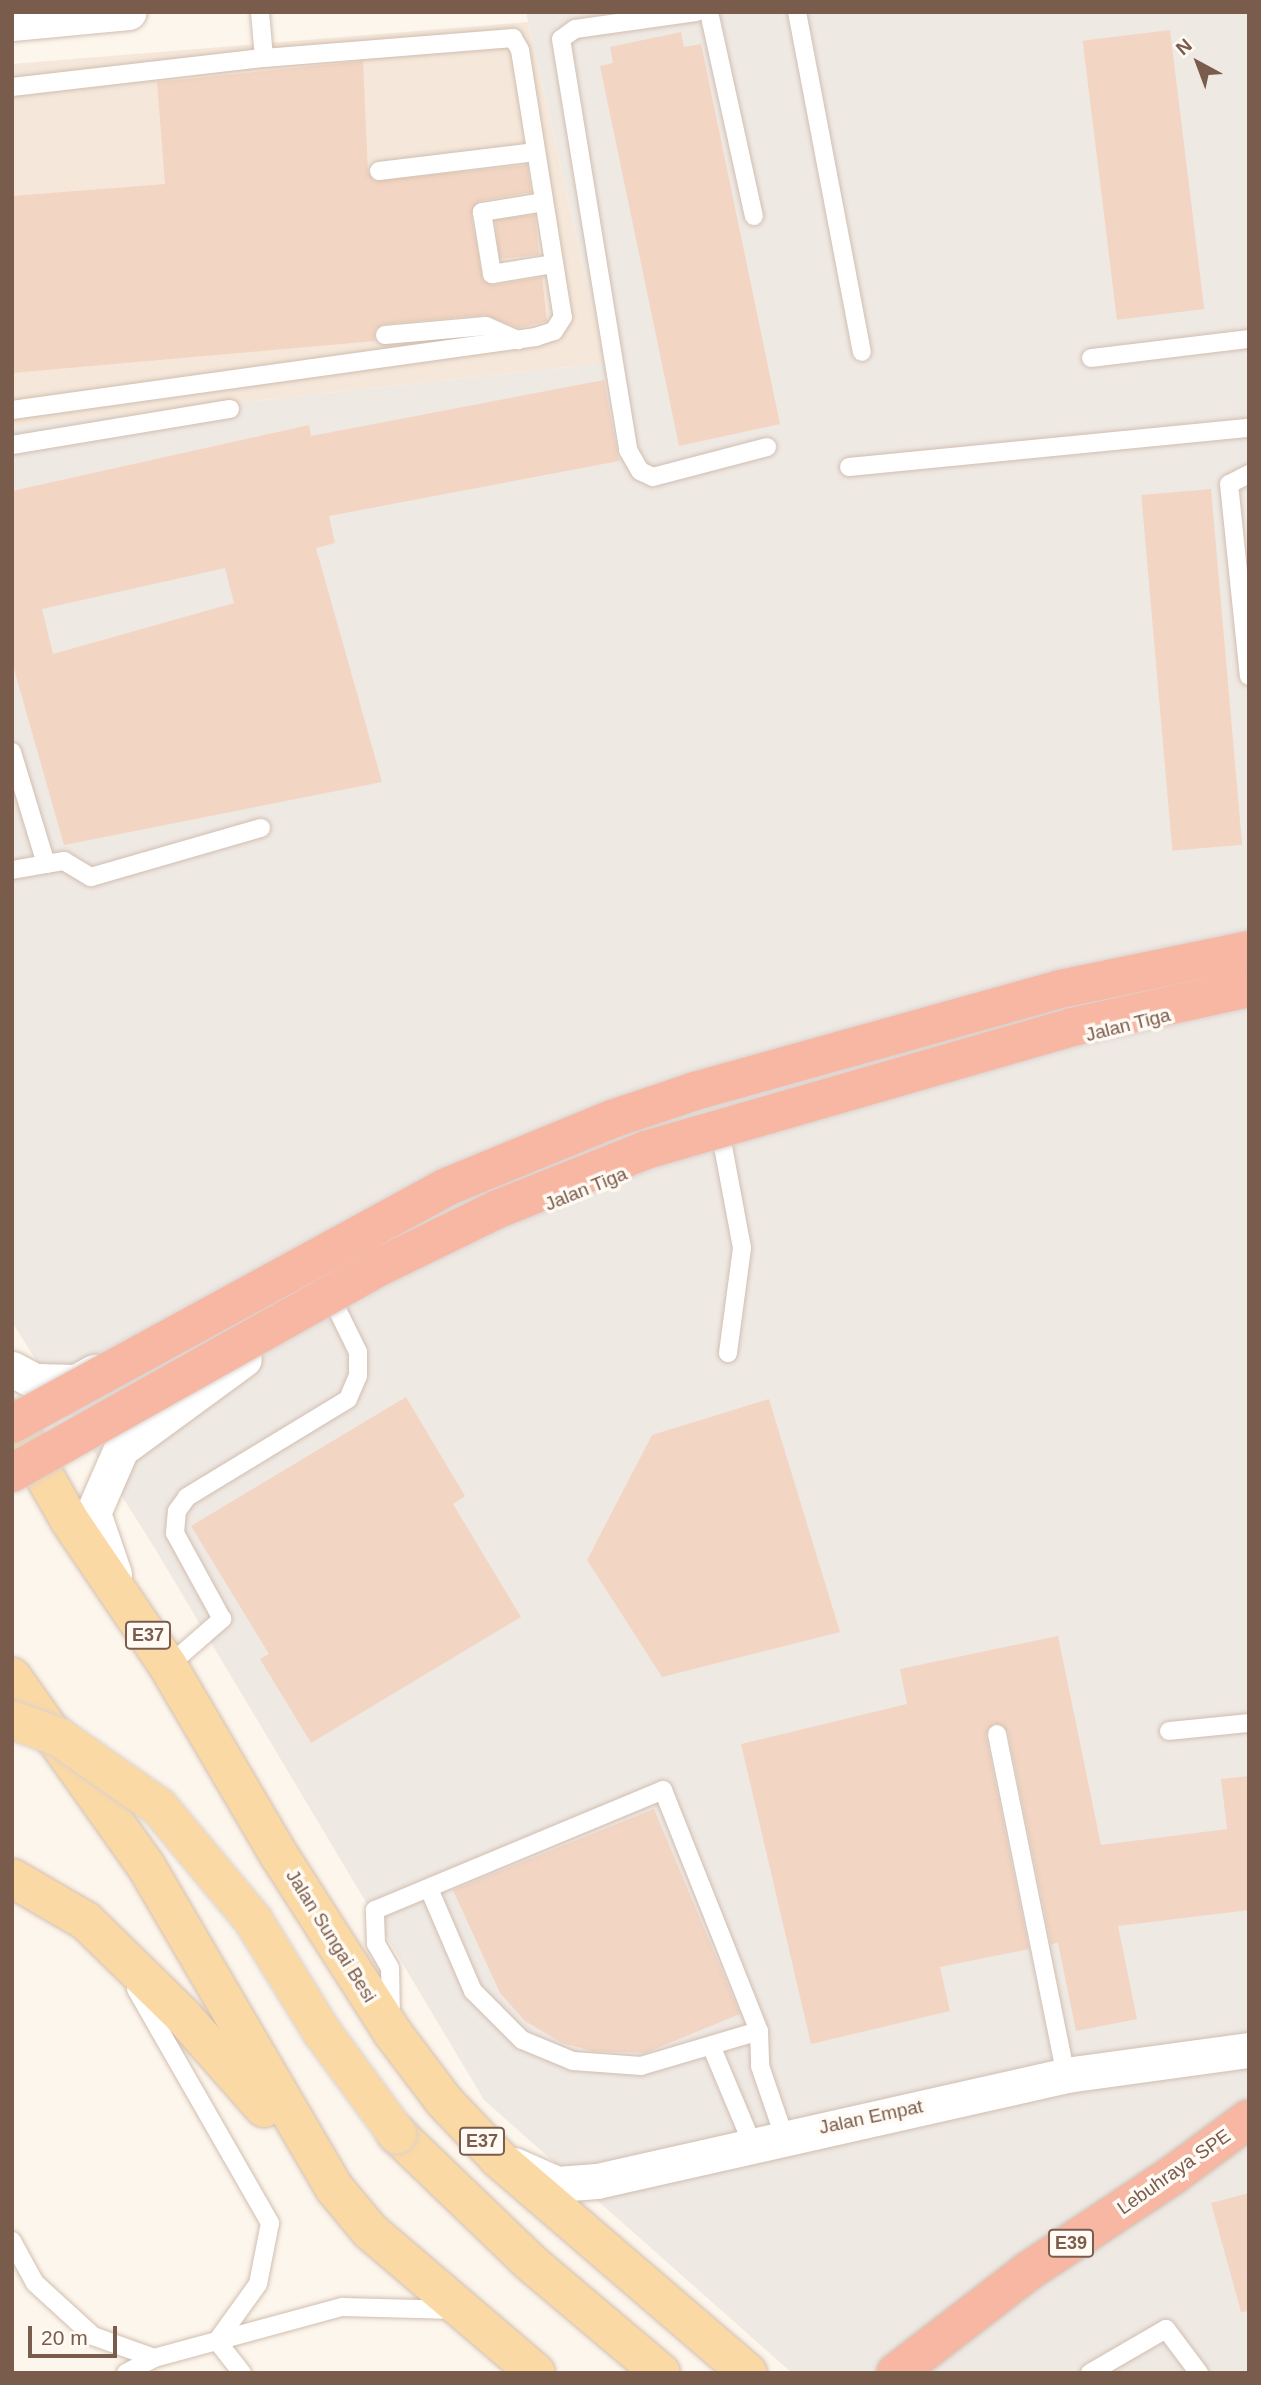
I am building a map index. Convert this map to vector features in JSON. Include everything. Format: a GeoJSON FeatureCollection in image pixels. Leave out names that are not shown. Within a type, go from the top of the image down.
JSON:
{"type":"FeatureCollection","features":[{"type":"Feature","properties":{"kind":"highway"},"geometry":{"type":"LineString","coordinates":[[12,1424],[444,1188],[612,1119],[695,1091],[1060,989],[1249,950]]}},
{"type":"Feature","properties":{"kind":"highway"},"geometry":{"type":"LineString","coordinates":[[12,1475],[383,1265],[498,1209],[646,1150],[1072,1027],[1249,988]]}},
{"type":"Feature","properties":{"kind":"highway","name":"Lebuhraya SPE"},"geometry":{"type":"LineString","coordinates":[[896,2373],[1027,2272],[1173,2175],[1249,2119]]}},
{"type":"Feature","properties":{"kind":"highway","name":"Lebuhraya SPE"},"geometry":{"type":"LineString","coordinates":[[918,2373],[1249,2142]]}},
{"type":"Feature","properties":{"kind":"main road","name":"Jalan Sungai Besi"},"geometry":{"type":"LineString","coordinates":[[12,1419],[70,1521],[168,1666],[279,1854],[391,2032],[444,2101],[499,2159],[748,2373]]}},
{"type":"Feature","properties":{"kind":"main road"},"geometry":{"type":"LineString","coordinates":[[12,1475],[279,1854]]}},
{"type":"Feature","properties":{"kind":"main road"},"geometry":{"type":"LineString","coordinates":[[12,1670],[19,1701],[146,1866],[256,2062],[335,2189]]}},
{"type":"Feature","properties":{"kind":"main road"},"geometry":{"type":"LineString","coordinates":[[19,1701],[59,1737],[159,1808],[253,1920],[322,2032],[397,2134],[531,2263],[661,2373]]}},
{"type":"Feature","properties":{"kind":"main road"},"geometry":{"type":"LineString","coordinates":[[12,1878],[86,1921],[182,2015],[370,2231],[459,2311],[536,2373]]}},
{"type":"Feature","properties":{"kind":"street"},"geometry":{"type":"LineString","coordinates":[[12,23],[128,12]]}},
{"type":"Feature","properties":{"kind":"street"},"geometry":{"type":"LineString","coordinates":[[12,1369],[35,1381],[76,1382],[388,1207],[620,1103],[899,1017],[1082,970],[1249,939]]}},
{"type":"Feature","properties":{"kind":"street","name":"Jalan Tiga"},"geometry":{"type":"LineString","coordinates":[[121,1594],[93,1513],[121,1449],[271,1339],[334,1303],[520,1216],[642,1166],[1144,1019],[1249,1001]]}},
{"type":"Feature","properties":{"kind":"street","name":"Jalan Empat"},"geometry":{"type":"LineString","coordinates":[[499,2159],[557,2184],[597,2181],[768,2139],[1066,2075],[1249,2050]]}},
{"type":"Feature","properties":{"kind":"lane"},"geometry":{"type":"LineString","coordinates":[[260,12],[264,58]]}},
{"type":"Feature","properties":{"kind":"lane"},"geometry":{"type":"LineString","coordinates":[[696,12],[613,18],[575,29],[561,39],[628,450],[640,471],[653,477],[767,447]]}},
{"type":"Feature","properties":{"kind":"lane"},"geometry":{"type":"LineString","coordinates":[[709,12],[754,216]]}},
{"type":"Feature","properties":{"kind":"lane"},"geometry":{"type":"LineString","coordinates":[[797,12],[862,352]]}},
{"type":"Feature","properties":{"kind":"lane"},"geometry":{"type":"LineString","coordinates":[[12,88],[264,58],[513,38],[520,50],[563,317],[554,331],[519,340],[12,410]]}},
{"type":"Feature","properties":{"kind":"lane"},"geometry":{"type":"LineString","coordinates":[[379,171],[536,152]]}},
{"type":"Feature","properties":{"kind":"lane"},"geometry":{"type":"LineString","coordinates":[[544,202],[482,212],[492,274],[554,264]]}},
{"type":"Feature","properties":{"kind":"lane"},"geometry":{"type":"LineString","coordinates":[[385,335],[486,326],[519,340]]}},
{"type":"Feature","properties":{"kind":"lane"},"geometry":{"type":"LineString","coordinates":[[1091,358],[1249,339]]}},
{"type":"Feature","properties":{"kind":"lane"},"geometry":{"type":"LineString","coordinates":[[12,445],[230,409]]}},
{"type":"Feature","properties":{"kind":"lane"},"geometry":{"type":"LineString","coordinates":[[849,467],[1249,428]]}},
{"type":"Feature","properties":{"kind":"lane"},"geometry":{"type":"LineString","coordinates":[[1249,474],[1229,484],[1249,676]]}},
{"type":"Feature","properties":{"kind":"lane"},"geometry":{"type":"LineString","coordinates":[[12,752],[46,864]]}},
{"type":"Feature","properties":{"kind":"lane"},"geometry":{"type":"LineString","coordinates":[[12,870],[64,861],[91,877],[261,828]]}},
{"type":"Feature","properties":{"kind":"lane"},"geometry":{"type":"LineString","coordinates":[[722,1141],[741,1248],[728,1353]]}},
{"type":"Feature","properties":{"kind":"lane"},"geometry":{"type":"LineString","coordinates":[[168,1666],[222,1619],[175,1533],[177,1511],[187,1497],[348,1399],[358,1376],[358,1352],[334,1303]]}},
{"type":"Feature","properties":{"kind":"lane"},"geometry":{"type":"LineString","coordinates":[[1169,1731],[1249,1723]]}},
{"type":"Feature","properties":{"kind":"lane"},"geometry":{"type":"LineString","coordinates":[[997,1734],[1066,2075]]}},
{"type":"Feature","properties":{"kind":"lane"},"geometry":{"type":"LineString","coordinates":[[391,2032],[390,1968],[376,1944],[375,1910],[663,1790],[759,2031],[768,2139]]}},
{"type":"Feature","properties":{"kind":"lane"},"geometry":{"type":"LineString","coordinates":[[429,1888],[473,1992],[522,2040],[573,2061],[641,2066],[712,2048],[759,2031]]}},
{"type":"Feature","properties":{"kind":"lane"},"geometry":{"type":"LineString","coordinates":[[111,1945],[270,2223],[258,2284],[218,2341]]}},
{"type":"Feature","properties":{"kind":"lane"},"geometry":{"type":"LineString","coordinates":[[712,2048],[768,2139]]}},
{"type":"Feature","properties":{"kind":"lane"},"geometry":{"type":"LineString","coordinates":[[12,2241],[35,2283],[93,2336],[154,2358]]}},
{"type":"Feature","properties":{"kind":"lane"},"geometry":{"type":"LineString","coordinates":[[126,2373],[154,2358],[342,2306],[459,2311]]}},
{"type":"Feature","properties":{"kind":"lane"},"geometry":{"type":"LineString","coordinates":[[1090,2373],[1166,2329],[1199,2373]]}},
{"type":"Feature","properties":{"kind":"lane"},"geometry":{"type":"LineString","coordinates":[[218,2341],[242,2373]]}},
{"type":"Feature","properties":{"kind":"shaded area"},"geometry":{"type":"Polygon","coordinates":[[[526,12],[1249,12],[1249,2373],[792,2373],[484,2100],[154,1547],[12,1322],[12,427],[605,363],[526,12]]]}},
{"type":"Feature","properties":{"kind":"shaded area"},"geometry":{"type":"Polygon","coordinates":[[[528,22],[605,363],[12,427],[12,64],[528,22]]]}},
{"type":"Feature","properties":{"kind":"building"},"geometry":{"type":"Polygon","coordinates":[[[1170,30],[1204,309],[1117,320],[1083,41],[1170,30]]]}},
{"type":"Feature","properties":{"kind":"building"},"geometry":{"type":"Polygon","coordinates":[[[681,32],[684,47],[701,44],[780,424],[679,446],[600,66],[613,63],[610,47],[681,32]]]}},
{"type":"Feature","properties":{"kind":"building"},"geometry":{"type":"Polygon","coordinates":[[[363,61],[368,172],[374,181],[527,165],[531,192],[480,201],[471,214],[483,281],[494,285],[542,277],[547,321],[519,328],[485,315],[384,324],[375,330],[375,341],[12,373],[12,196],[165,184],[157,82],[363,61]]]}},
{"type":"Feature","properties":{"kind":"building"},"geometry":{"type":"Polygon","coordinates":[[[535,215],[539,255],[499,259],[495,219],[535,215]]]}},
{"type":"Feature","properties":{"kind":"building"},"geometry":{"type":"Polygon","coordinates":[[[604,380],[619,461],[329,516],[335,543],[316,548],[382,782],[64,845],[12,662],[12,491],[309,425],[311,436],[604,380]],[[225,568],[42,609],[53,654],[234,603],[225,568]]]}},
{"type":"Feature","properties":{"kind":"building"},"geometry":{"type":"Polygon","coordinates":[[[1211,489],[1242,845],[1172,851],[1141,495],[1211,489]]]}},
{"type":"Feature","properties":{"kind":"building"},"geometry":{"type":"Polygon","coordinates":[[[406,1397],[465,1496],[453,1504],[521,1617],[311,1743],[260,1659],[269,1654],[191,1526],[406,1397]]]}},
{"type":"Feature","properties":{"kind":"building"},"geometry":{"type":"Polygon","coordinates":[[[769,1399],[840,1632],[662,1677],[587,1560],[652,1435],[769,1399]]]}},
{"type":"Feature","properties":{"kind":"building"},"geometry":{"type":"Polygon","coordinates":[[[1058,1636],[1101,1845],[1227,1829],[1221,1779],[1249,1776],[1249,1910],[1118,1926],[1137,2019],[1076,2031],[1058,1943],[1051,1944],[1008,1732],[994,1723],[986,1736],[1029,1949],[940,1967],[950,2011],[811,2044],[741,1744],[907,1704],[900,1669],[1058,1636]]]}},
{"type":"Feature","properties":{"kind":"building"},"geometry":{"type":"Polygon","coordinates":[[[654,1809],[740,2014],[645,2053],[592,2051],[562,2043],[525,2021],[500,1993],[453,1890],[654,1809]]]}},
{"type":"Feature","properties":{"kind":"building"},"geometry":{"type":"Polygon","coordinates":[[[1249,2193],[1249,2311],[1241,2312],[1211,2203],[1249,2193]]]}}]}
